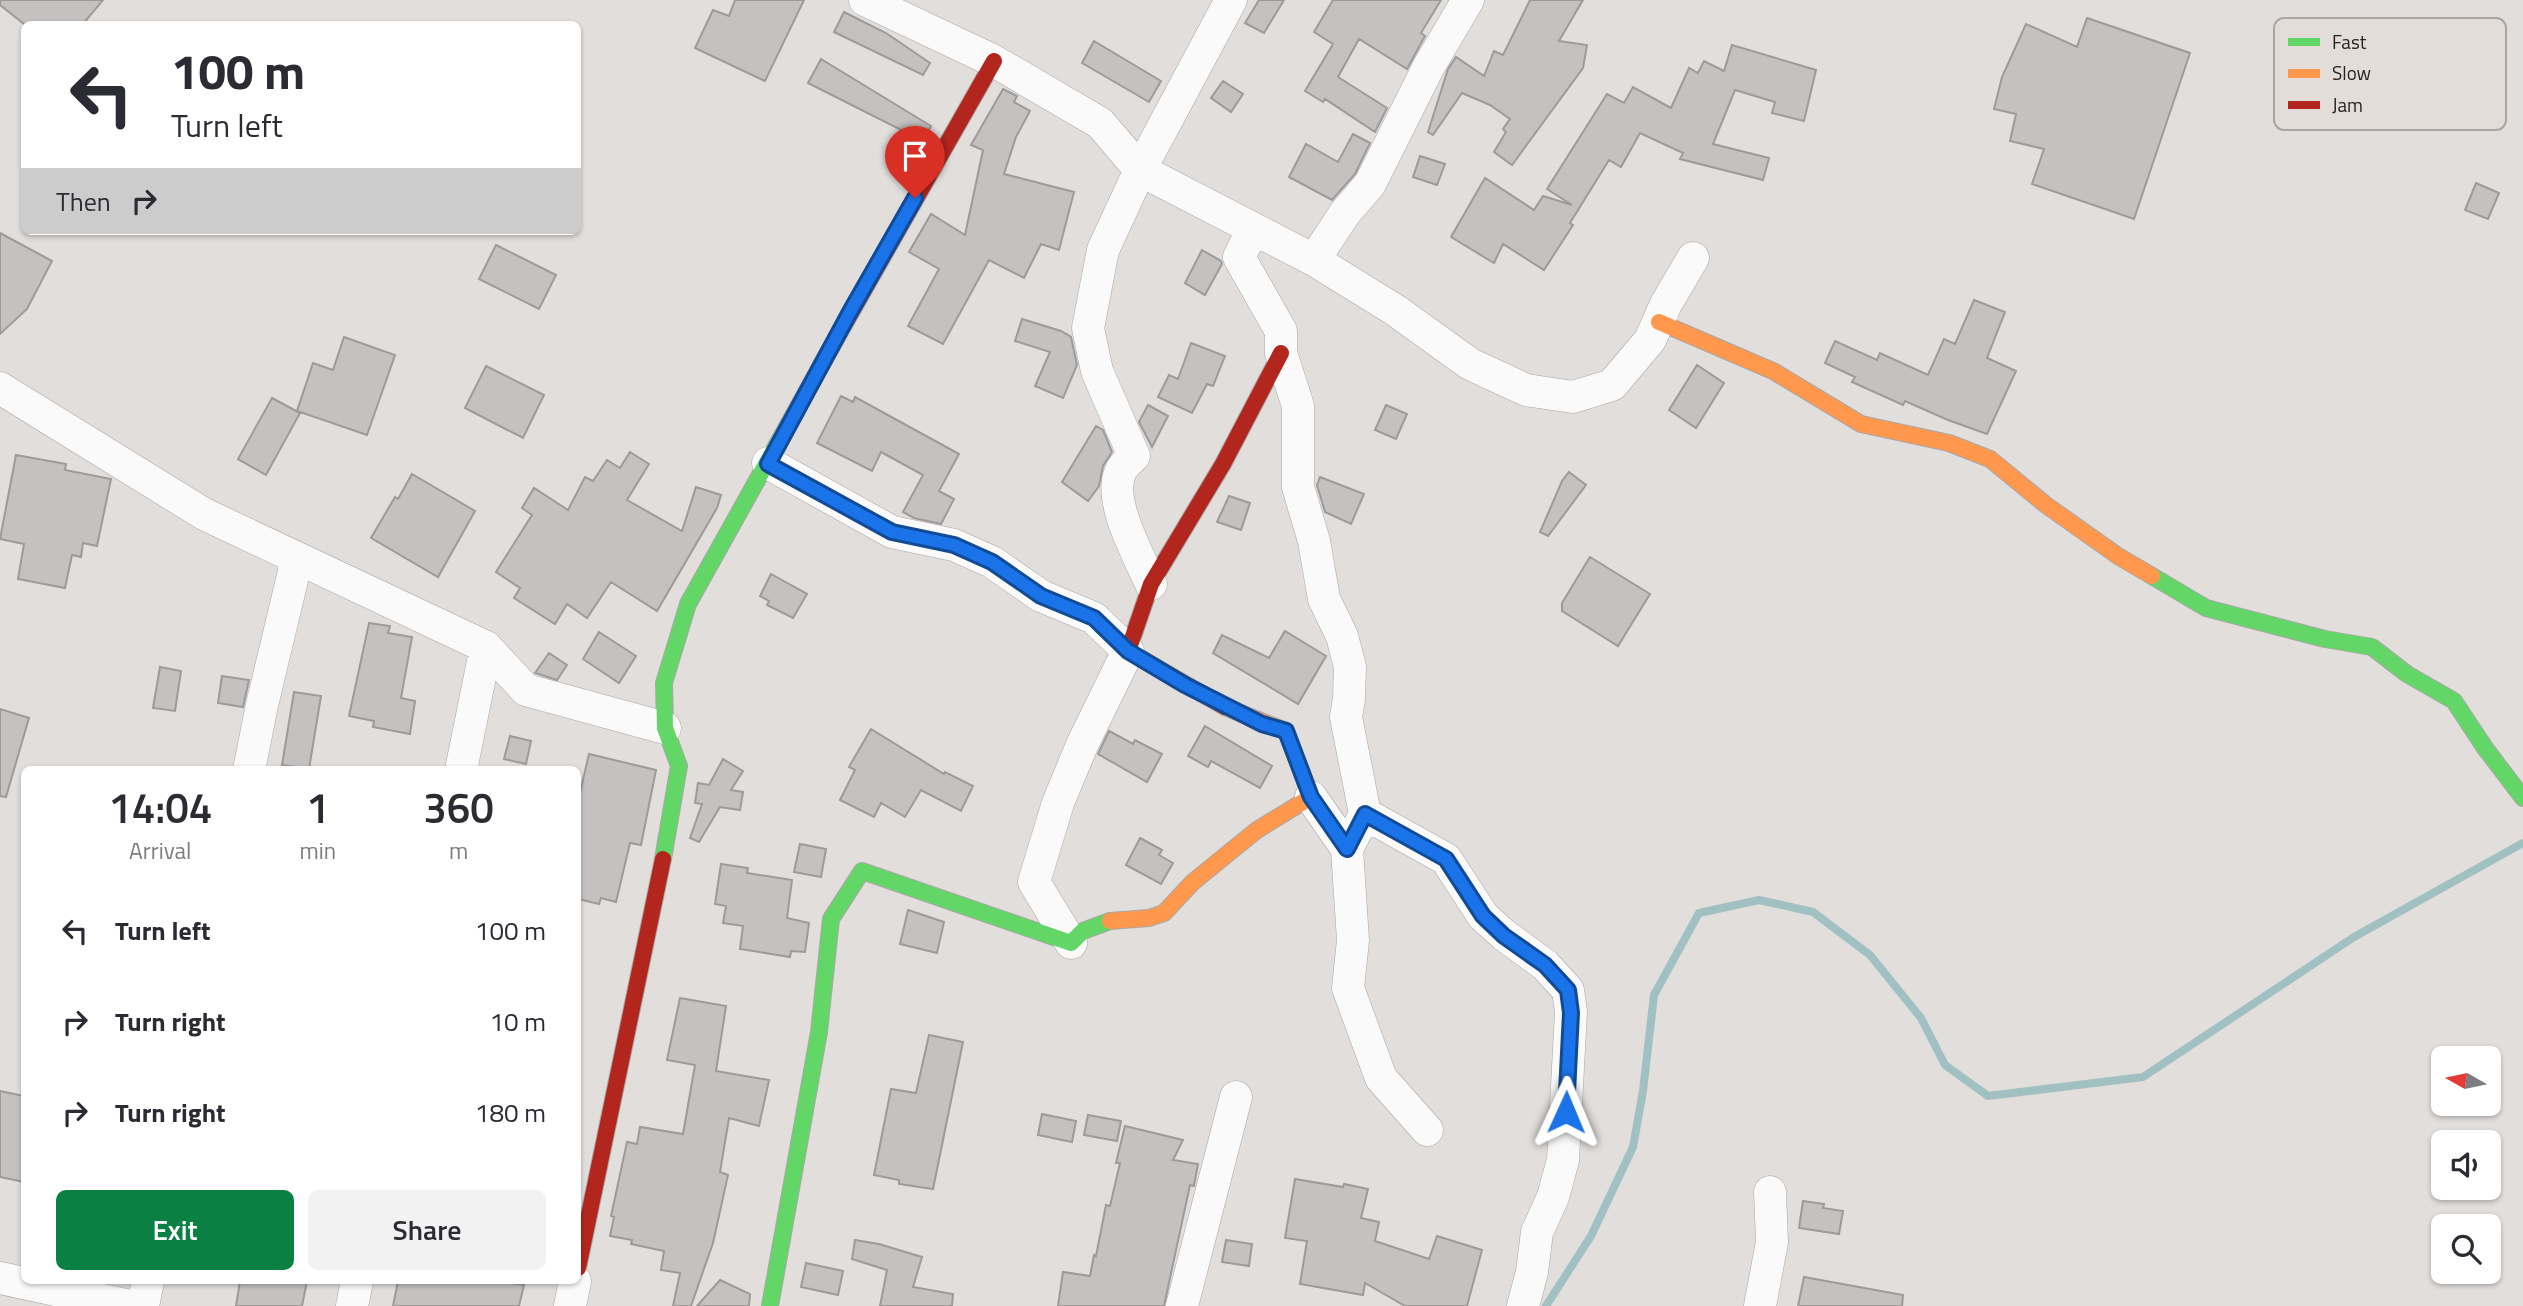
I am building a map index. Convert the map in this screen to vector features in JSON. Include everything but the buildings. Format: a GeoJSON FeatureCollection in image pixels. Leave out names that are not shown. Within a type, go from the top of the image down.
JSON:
{"type":"FeatureCollection","features":[{"type":"Feature","properties":{"kind":"street"},"geometry":{"type":"LineString","coordinates":[[1151,584],[1128,531],[1115,492],[1120,470],[1134,456],[1097,371],[1088,328],[1103,250],[1140,170],[1231,0]]}},
{"type":"Feature","properties":{"kind":"street"},"geometry":{"type":"LineString","coordinates":[[1314,260],[1345,213],[1370,184],[1429,66],[1468,0]]}},
{"type":"Feature","properties":{"kind":"street"},"geometry":{"type":"LineString","coordinates":[[885,4],[994,61],[1042,92],[1100,123],[1140,170],[1314,260],[1395,310],[1470,364],[1526,390],[1573,397],[1612,385],[1650,340],[1666,304],[1692,258]]}},
{"type":"Feature","properties":{"kind":"street"},"geometry":{"type":"LineString","coordinates":[[581,1254],[668,837],[679,766],[665,728],[664,683],[688,604],[850,312],[994,61]]}},
{"type":"Feature","properties":{"kind":"street"},"geometry":{"type":"LineString","coordinates":[[1253,229],[1240,257],[1281,331],[1281,353],[1298,406],[1298,487],[1314,541],[1324,599],[1342,636],[1350,667],[1346,717],[1365,814],[1347,849]]}},
{"type":"Feature","properties":{"kind":"street"},"geometry":{"type":"LineString","coordinates":[[1659,322],[1773,370],[1861,424],[1949,443],[1990,459],[2046,505],[2118,556],[2206,608],[2325,639],[2372,647],[2407,674],[2454,701],[2523,798]]}},
{"type":"Feature","properties":{"kind":"street"},"geometry":{"type":"LineString","coordinates":[[1071,943],[1034,882],[1058,803],[1082,745],[1128,651],[1151,584],[1223,464],[1281,353]]}},
{"type":"Feature","properties":{"kind":"street"},"geometry":{"type":"LineString","coordinates":[[0,388],[204,514],[486,647],[526,690],[665,728]]}},
{"type":"Feature","properties":{"kind":"street"},"geometry":{"type":"LineString","coordinates":[[768,464],[892,532],[954,545],[992,562],[1041,596],[1094,618],[1128,651],[1185,685],[1262,724],[1286,731],[1311,797],[1347,849],[1353,940],[1348,988],[1381,1078],[1427,1130]]}},
{"type":"Feature","properties":{"kind":"street"},"geometry":{"type":"LineString","coordinates":[[250,766],[297,559]]}},
{"type":"Feature","properties":{"kind":"street"},"geometry":{"type":"LineString","coordinates":[[462,766],[486,647]]}},
{"type":"Feature","properties":{"kind":"street"},"geometry":{"type":"LineString","coordinates":[[1071,943],[1083,930],[1103,922],[1149,918],[1164,913],[1193,882],[1257,830],[1311,797]]}},
{"type":"Feature","properties":{"kind":"street"},"geometry":{"type":"LineString","coordinates":[[1365,814],[1446,859],[1483,916],[1504,936],[1545,965],[1568,990],[1571,1013],[1563,1160],[1553,1197],[1537,1232],[1532,1272],[1523,1306]]}},
{"type":"Feature","properties":{"kind":"street"},"geometry":{"type":"LineString","coordinates":[[770,1306],[819,1032],[831,919],[862,871],[1071,943]]}},
{"type":"Feature","properties":{"kind":"street"},"geometry":{"type":"LineString","coordinates":[[1182,1306],[1236,1097]]}},
{"type":"Feature","properties":{"kind":"street"},"geometry":{"type":"LineString","coordinates":[[1760,1306],[1772,1242],[1770,1192]]}},
{"type":"Feature","properties":{"kind":"street"},"geometry":{"type":"LineString","coordinates":[[0,1278],[21,1283]]}},
{"type":"Feature","properties":{"kind":"street"},"geometry":{"type":"LineString","coordinates":[[28,1284],[130,1306]]}},
{"type":"Feature","properties":{"kind":"street"},"geometry":{"type":"LineString","coordinates":[[143,1306],[147,1284]]}},
{"type":"Feature","properties":{"kind":"street"},"geometry":{"type":"LineString","coordinates":[[352,1306],[356,1284]]}},
{"type":"Feature","properties":{"kind":"street"},"geometry":{"type":"LineString","coordinates":[[570,1306],[574,1284]]}},
{"type":"Feature","properties":{"kind":"waterway"},"geometry":{"type":"LineString","coordinates":[[1546,1306],[1591,1236],[1633,1147],[1643,1091],[1654,995],[1699,913],[1759,900],[1813,912],[1870,955],[1921,1018],[1945,1065],[1988,1096],[2143,1077],[2354,937],[2523,843]]}},
{"type":"Feature","properties":{"kind":"traffic: fast"},"geometry":{"type":"LineString","coordinates":[[663,859],[679,766],[665,728],[664,683],[688,604],[832,346]]}},
{"type":"Feature","properties":{"kind":"traffic: fast"},"geometry":{"type":"LineString","coordinates":[[2152,576],[2206,608],[2325,639],[2372,647],[2407,674],[2454,701],[2523,798]]}},
{"type":"Feature","properties":{"kind":"traffic: fast"},"geometry":{"type":"LineString","coordinates":[[770,1306],[819,1032],[831,919],[862,871],[1071,943],[1083,931],[1110,921]]}},
{"type":"Feature","properties":{"kind":"traffic: slow"},"geometry":{"type":"LineString","coordinates":[[1659,322],[1773,371],[1861,424],[1949,443],[1990,459],[2046,505],[2118,556],[2152,576]]}},
{"type":"Feature","properties":{"kind":"traffic: slow"},"geometry":{"type":"LineString","coordinates":[[1110,921],[1149,918],[1164,913],[1193,882],[1257,830],[1311,797],[1286,731],[1225,707]]}},
{"type":"Feature","properties":{"kind":"traffic: jam"},"geometry":{"type":"LineString","coordinates":[[832,346],[994,61]]}},
{"type":"Feature","properties":{"kind":"traffic: jam"},"geometry":{"type":"LineString","coordinates":[[1225,707],[1128,651],[1151,584],[1223,464],[1281,353]]}},
{"type":"Feature","properties":{"kind":"traffic: jam"},"geometry":{"type":"LineString","coordinates":[[581,1254],[663,859]]}},
{"type":"Feature","properties":{"kind":"route"},"geometry":{"type":"LineString","coordinates":[[915,198],[768,464],[892,532],[954,545],[992,562],[1041,596],[1094,618],[1128,651],[1185,685],[1262,724],[1286,731],[1311,797],[1347,849],[1365,814],[1446,859],[1483,916],[1504,936],[1545,965],[1568,990],[1571,1013],[1566,1112]]}}]}
